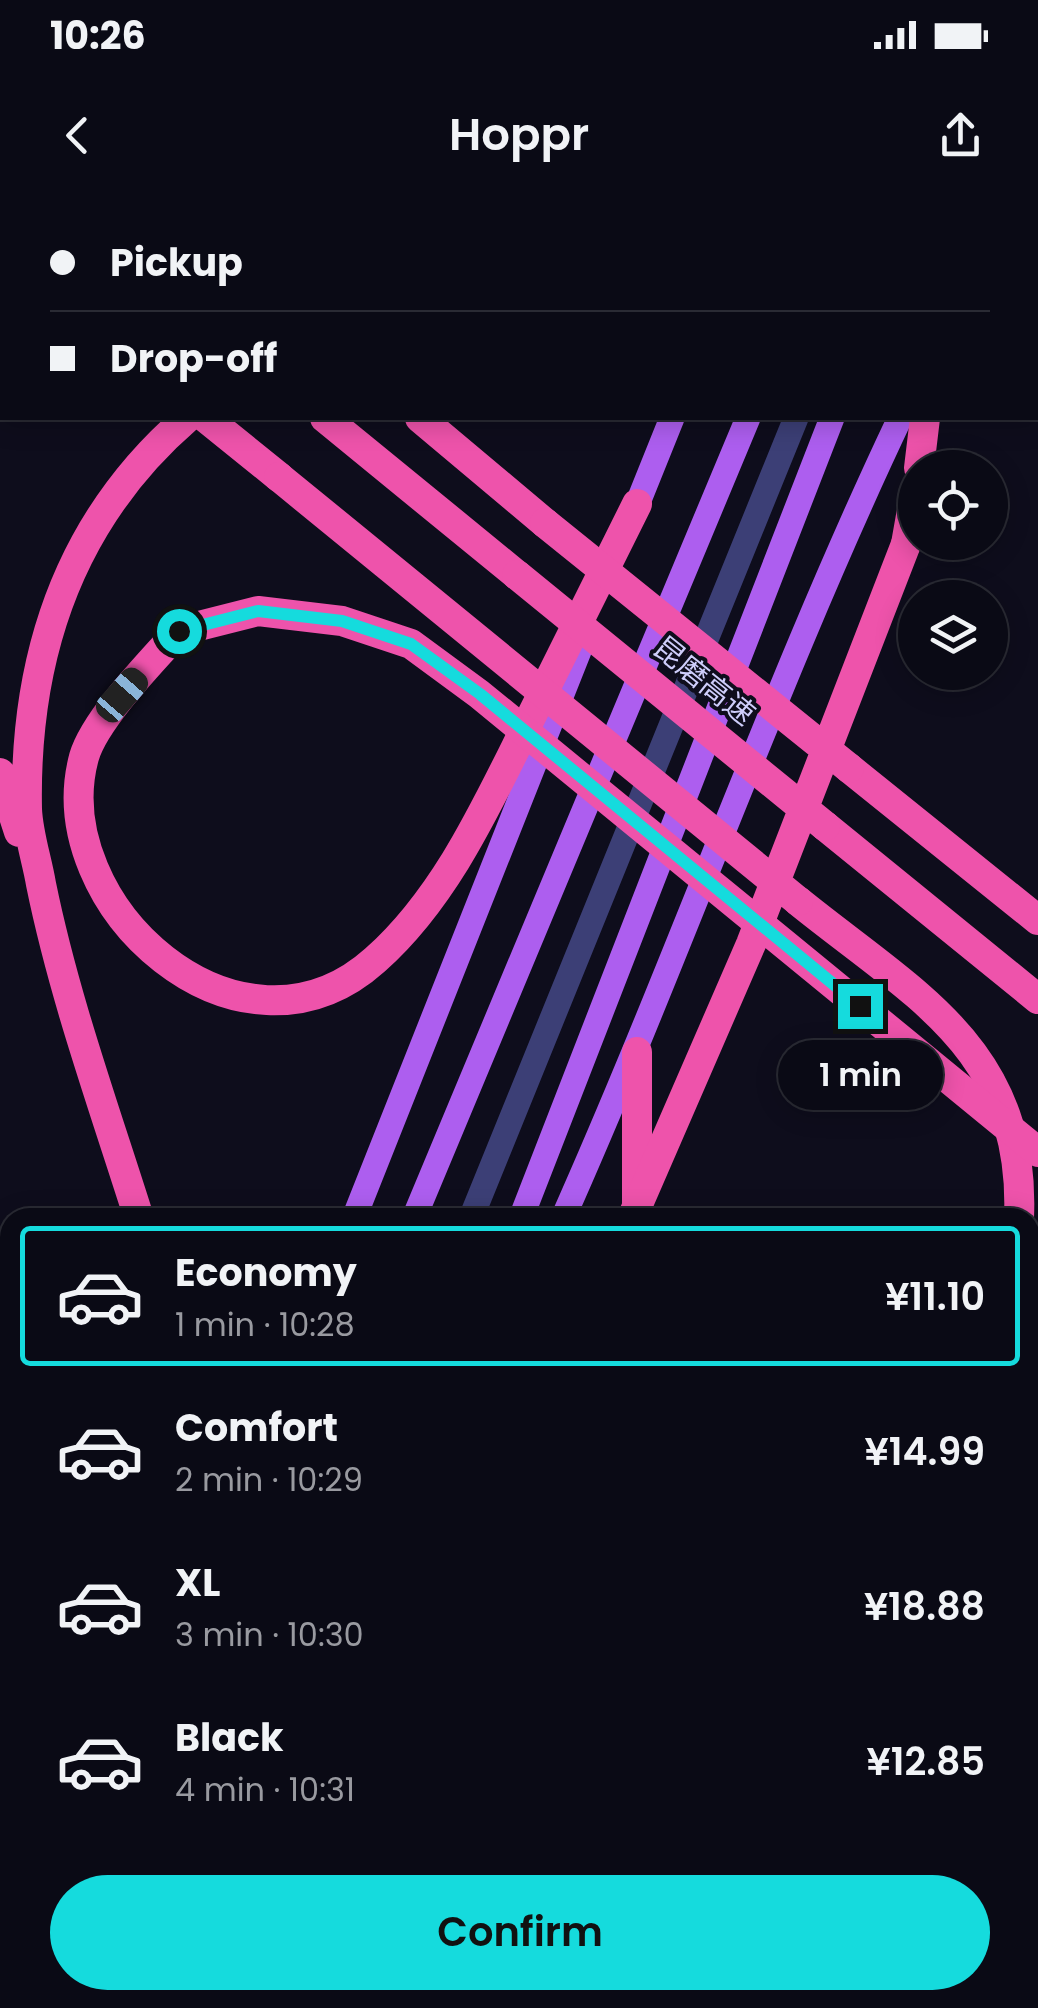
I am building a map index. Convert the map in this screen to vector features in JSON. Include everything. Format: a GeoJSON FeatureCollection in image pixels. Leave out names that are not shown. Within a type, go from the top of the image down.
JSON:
{"type":"FeatureCollection","features":[{"type":"Feature","properties":{"kind":"highway"},"geometry":{"type":"LineString","coordinates":[[48,920],[27,812],[33,711],[55,606],[86,533],[153,447],[185,420]]}},
{"type":"Feature","properties":{"kind":"highway"},"geometry":{"type":"LineString","coordinates":[[208,420],[958,1031],[995,1082],[1021,1168],[1019,1208]]}},
{"type":"Feature","properties":{"kind":"highway","name":"昆磨高速"},"geometry":{"type":"LineString","coordinates":[[327,420],[1038,999]]}},
{"type":"Feature","properties":{"kind":"highway","name":"昆磨高速"},"geometry":{"type":"LineString","coordinates":[[422,420],[1038,920]]}},
{"type":"Feature","properties":{"kind":"highway"},"geometry":{"type":"LineString","coordinates":[[922,450],[925,420]]}},
{"type":"Feature","properties":{"kind":"highway"},"geometry":{"type":"LineString","coordinates":[[637,504],[489,800],[434,895],[374,962],[323,993],[271,1004],[218,994],[169,964],[119,915],[89,856],[81,803],[84,756],[122,695],[179,631],[258,611],[342,621],[411,644],[480,694],[1038,1152]]}},
{"type":"Feature","properties":{"kind":"highway"},"geometry":{"type":"LineString","coordinates":[[639,1208],[752,944],[900,560]]}},
{"type":"Feature","properties":{"kind":"highway"},"geometry":{"type":"LineString","coordinates":[[0,773],[137,1208]]}},
{"type":"Feature","properties":{"kind":"highway"},"geometry":{"type":"LineString","coordinates":[[635,1208],[637,1052]]}},
{"type":"Feature","properties":{"kind":"main road"},"geometry":{"type":"LineString","coordinates":[[358,1208],[671,420]]}},
{"type":"Feature","properties":{"kind":"main road"},"geometry":{"type":"LineString","coordinates":[[418,1208],[747,420]]}},
{"type":"Feature","properties":{"kind":"main road"},"geometry":{"type":"LineString","coordinates":[[525,1208],[831,420]]}},
{"type":"Feature","properties":{"kind":"main road"},"geometry":{"type":"LineString","coordinates":[[567,1208],[637,1052],[850,522],[899,420]]}},
{"type":"Feature","properties":{"kind":"lane"},"geometry":{"type":"LineString","coordinates":[[474,1208],[795,420]]}},
{"type":"Feature","properties":{"kind":"route"},"geometry":{"type":"LineString","coordinates":[[179,631],[258,611],[342,621],[411,644],[480,694],[860,1006]]}}]}
